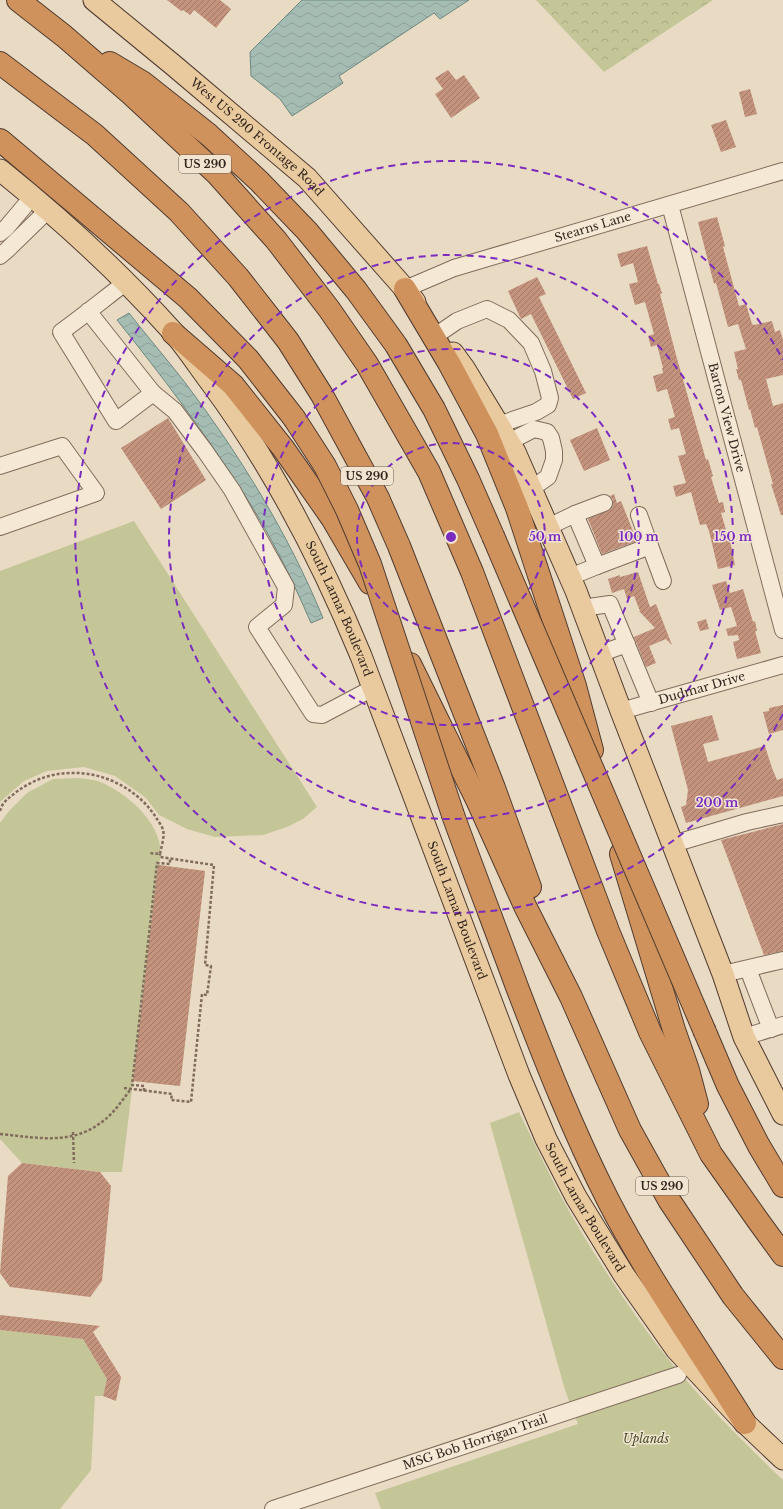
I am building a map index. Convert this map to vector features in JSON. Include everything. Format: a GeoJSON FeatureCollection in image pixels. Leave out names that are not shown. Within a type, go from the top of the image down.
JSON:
{"type":"FeatureCollection","features":[{"type":"Feature","properties":{"kind":"highway","name":"US 290"},"geometry":{"type":"LineString","coordinates":[[18,0],[64,36],[131,94],[217,174],[276,240],[330,309],[367,364],[404,426],[429,472],[472,572],[608,931],[650,1032],[711,1154],[758,1222],[783,1254]]}},
{"type":"Feature","properties":{"kind":"highway"},"geometry":{"type":"LineString","coordinates":[[64,36],[142,82],[209,135],[259,181],[307,231],[356,290],[396,345],[434,409],[468,479],[731,1093],[759,1146],[783,1186]]}},
{"type":"Feature","properties":{"kind":"highway","name":"US 290"},"geometry":{"type":"LineString","coordinates":[[0,63],[95,135],[179,212],[238,277],[288,341],[322,395],[356,454],[378,498],[399,546],[494,788],[571,997],[630,1130],[670,1200],[732,1296],[783,1358]]}},
{"type":"Feature","properties":{"kind":"highway"},"geometry":{"type":"LineString","coordinates":[[0,140],[188,298],[248,359],[294,418],[325,466],[347,510],[370,564],[453,815],[547,1066],[581,1145],[608,1201],[643,1262],[675,1316],[710,1366],[745,1423]]}},
{"type":"Feature","properties":{"kind":"highway"},"geometry":{"type":"LineString","coordinates":[[405,289],[449,364],[487,434],[517,508],[575,686],[630,887],[674,1030],[688,1070],[711,1154]]}},
{"type":"Feature","properties":{"kind":"highway"},"geometry":{"type":"LineString","coordinates":[[173,333],[233,385],[284,448],[332,518],[374,590],[478,802],[525,906],[571,997]]}},
{"type":"Feature","properties":{"kind":"main road","name":"West US 290 Frontage Road"},"geometry":{"type":"LineString","coordinates":[[94,0],[307,178],[405,289]]}},
{"type":"Feature","properties":{"kind":"main road"},"geometry":{"type":"LineString","coordinates":[[0,170],[48,210],[125,283],[173,333]]}},
{"type":"Feature","properties":{"kind":"main road"},"geometry":{"type":"LineString","coordinates":[[405,289],[464,368],[515,452],[582,608],[723,974],[744,1037],[783,1114]]}},
{"type":"Feature","properties":{"kind":"main road","name":"South Lamar Boulevard"},"geometry":{"type":"LineString","coordinates":[[173,333],[236,416],[286,496],[338,600],[373,688],[519,1075],[549,1145],[576,1198],[620,1269],[672,1342],[710,1387],[783,1459]]}},
{"type":"Feature","properties":{"kind":"street","name":"Stearns Lane"},"geometry":{"type":"LineString","coordinates":[[405,289],[454,268],[783,171]]}},
{"type":"Feature","properties":{"kind":"street"},"geometry":{"type":"LineString","coordinates":[[0,233],[33,196]]}},
{"type":"Feature","properties":{"kind":"street","name":"Barton View Drive"},"geometry":{"type":"LineString","coordinates":[[670,204],[783,630]]}},
{"type":"Feature","properties":{"kind":"street"},"geometry":{"type":"LineString","coordinates":[[0,256],[48,210]]}},
{"type":"Feature","properties":{"kind":"street"},"geometry":{"type":"LineString","coordinates":[[125,283],[61,332],[116,421],[153,392]]}},
{"type":"Feature","properties":{"kind":"street"},"geometry":{"type":"LineString","coordinates":[[438,334],[457,321],[487,309],[509,320],[531,343],[543,371],[550,398],[548,405],[504,433]]}},
{"type":"Feature","properties":{"kind":"street"},"geometry":{"type":"LineString","coordinates":[[88,311],[153,392],[175,411],[218,470],[235,496],[286,587],[284,605],[257,627],[313,714],[322,715],[373,688]]}},
{"type":"Feature","properties":{"kind":"street"},"geometry":{"type":"LineString","coordinates":[[504,433],[534,429],[546,432],[551,438],[554,460],[548,477],[531,489]]}},
{"type":"Feature","properties":{"kind":"street"},"geometry":{"type":"LineString","coordinates":[[0,466],[62,446],[96,493],[0,526]]}},
{"type":"Feature","properties":{"kind":"street"},"geometry":{"type":"LineString","coordinates":[[548,527],[575,514],[604,503]]}},
{"type":"Feature","properties":{"kind":"street"},"geometry":{"type":"LineString","coordinates":[[575,514],[597,566]]}},
{"type":"Feature","properties":{"kind":"street"},"geometry":{"type":"LineString","coordinates":[[639,515],[663,581]]}},
{"type":"Feature","properties":{"kind":"street"},"geometry":{"type":"LineString","coordinates":[[570,578],[650,546]]}},
{"type":"Feature","properties":{"kind":"street"},"geometry":{"type":"LineString","coordinates":[[582,608],[610,604],[651,703]]}},
{"type":"Feature","properties":{"kind":"street"},"geometry":{"type":"LineString","coordinates":[[600,654],[627,644]]}},
{"type":"Feature","properties":{"kind":"street","name":"Dudmar Drive"},"geometry":{"type":"LineString","coordinates":[[621,711],[783,665]]}},
{"type":"Feature","properties":{"kind":"street"},"geometry":{"type":"LineString","coordinates":[[673,844],[747,822],[783,814]]}},
{"type":"Feature","properties":{"kind":"street"},"geometry":{"type":"LineString","coordinates":[[723,974],[783,960]]}},
{"type":"Feature","properties":{"kind":"street"},"geometry":{"type":"LineString","coordinates":[[744,1037],[777,1027],[748,969]]}},
{"type":"Feature","properties":{"kind":"street","name":"MSG Bob Horrigan Trail"},"geometry":{"type":"LineString","coordinates":[[273,1509],[678,1376]]}},
{"type":"Feature","properties":{"kind":"path"},"geometry":{"type":"LineString","coordinates":[[0,811],[1,805],[14,794],[40,778],[56,774],[90,774],[125,787],[138,796],[152,810],[163,830],[160,854]]}},
{"type":"Feature","properties":{"kind":"path"},"geometry":{"type":"LineString","coordinates":[[124,1088],[172,1094],[171,1100],[191,1102],[202,994],[207,995],[211,966],[205,965],[214,865],[160,857],[160,854],[149,853]]}},
{"type":"Feature","properties":{"kind":"path"},"geometry":{"type":"LineString","coordinates":[[144,1091],[144,1086],[132,1085],[157,863],[170,864],[170,858]]}},
{"type":"Feature","properties":{"kind":"path"},"geometry":{"type":"LineString","coordinates":[[0,1134],[50,1139],[74,1136],[95,1128],[105,1120],[130,1089]]}},
{"type":"Feature","properties":{"kind":"path"},"geometry":{"type":"LineString","coordinates":[[73,1132],[74,1163]]}},
{"type":"Feature","properties":{"kind":"green space"},"geometry":{"type":"Polygon","coordinates":[[[536,0],[713,0],[604,72],[536,0]]]}},
{"type":"Feature","properties":{"kind":"green space"},"geometry":{"type":"Polygon","coordinates":[[[134,521],[317,807],[303,819],[287,827],[263,835],[215,837],[187,829],[159,815],[146,798],[115,776],[84,767],[47,771],[24,781],[0,802],[0,571],[134,521]]]}},
{"type":"Feature","properties":{"kind":"green space"},"geometry":{"type":"Polygon","coordinates":[[[79,778],[96,781],[115,789],[142,812],[155,831],[159,842],[161,853],[159,865],[205,871],[180,1086],[133,1081],[122,1172],[100,1172],[22,1163],[0,1139],[0,823],[9,811],[27,793],[53,779],[79,778]]]}},
{"type":"Feature","properties":{"kind":"green space","name":"Uplands"},"geometry":{"type":"Polygon","coordinates":[[[519,1112],[558,1191],[578,1227],[622,1296],[677,1370],[729,1426],[783,1480],[783,1509],[381,1509],[375,1493],[578,1424],[565,1390],[490,1123],[519,1112]]]}},
{"type":"Feature","properties":{"kind":"green space"},"geometry":{"type":"Polygon","coordinates":[[[0,1330],[83,1339],[107,1379],[103,1396],[95,1396],[91,1470],[60,1509],[0,1509],[0,1330]]]}},
{"type":"Feature","properties":{"kind":"water"},"geometry":{"type":"Polygon","coordinates":[[[302,0],[469,0],[440,19],[434,13],[339,76],[343,83],[292,116],[280,99],[251,76],[250,52],[302,0]]]}},
{"type":"Feature","properties":{"kind":"water"},"geometry":{"type":"Polygon","coordinates":[[[129,313],[183,380],[242,465],[278,524],[323,618],[311,623],[280,557],[244,494],[183,405],[117,320],[129,313]]]}},
{"type":"Feature","properties":{"kind":"building"},"geometry":{"type":"Polygon","coordinates":[[[167,0],[220,0],[231,9],[216,28],[194,10],[190,15],[183,10],[181,11],[167,0]]]}},
{"type":"Feature","properties":{"kind":"building"},"geometry":{"type":"Polygon","coordinates":[[[448,70],[456,80],[464,75],[480,98],[451,118],[435,94],[443,89],[435,78],[448,70]]]}},
{"type":"Feature","properties":{"kind":"building"},"geometry":{"type":"Polygon","coordinates":[[[750,89],[757,114],[745,117],[739,92],[750,89]]]}},
{"type":"Feature","properties":{"kind":"building"},"geometry":{"type":"Polygon","coordinates":[[[726,120],[736,147],[721,152],[711,125],[726,120]]]}},
{"type":"Feature","properties":{"kind":"building"},"geometry":{"type":"Polygon","coordinates":[[[717,217],[725,246],[723,247],[739,306],[746,304],[752,324],[754,325],[772,321],[775,332],[780,330],[783,340],[783,375],[766,379],[773,406],[783,403],[783,515],[781,515],[771,484],[773,484],[757,427],[755,428],[741,380],[739,380],[736,369],[738,369],[734,352],[746,349],[738,324],[728,327],[716,283],[714,284],[698,222],[717,217]]]}},
{"type":"Feature","properties":{"kind":"building"},"geometry":{"type":"Polygon","coordinates":[[[647,246],[662,293],[660,294],[676,355],[706,460],[708,459],[713,476],[711,477],[719,503],[723,502],[725,512],[721,513],[729,536],[735,565],[718,569],[709,531],[706,524],[700,525],[691,492],[676,497],[673,486],[686,483],[678,456],[686,454],[679,428],[671,430],[668,419],[675,417],[667,389],[657,392],[653,376],[663,373],[663,368],[657,345],[651,347],[648,336],[654,334],[645,302],[635,305],[629,284],[638,282],[633,263],[621,267],[617,254],[647,246]]]}},
{"type":"Feature","properties":{"kind":"building"},"geometry":{"type":"Polygon","coordinates":[[[537,277],[546,294],[539,297],[586,393],[573,399],[531,314],[521,319],[508,291],[537,277]]]}},
{"type":"Feature","properties":{"kind":"building"},"geometry":{"type":"Polygon","coordinates":[[[168,418],[206,480],[161,509],[121,448],[168,418]]]}},
{"type":"Feature","properties":{"kind":"building"},"geometry":{"type":"Polygon","coordinates":[[[597,428],[610,460],[584,471],[570,440],[597,428]]]}},
{"type":"Feature","properties":{"kind":"building"},"geometry":{"type":"Polygon","coordinates":[[[614,494],[617,503],[621,501],[637,541],[602,554],[588,519],[611,509],[613,499],[610,496],[614,494]]]}},
{"type":"Feature","properties":{"kind":"building"},"geometry":{"type":"Polygon","coordinates":[[[638,572],[650,607],[656,604],[672,645],[666,639],[649,646],[656,663],[646,667],[634,637],[655,628],[639,611],[634,596],[627,599],[624,589],[612,593],[608,579],[638,572]]]}},
{"type":"Feature","properties":{"kind":"building"},"geometry":{"type":"Polygon","coordinates":[[[726,581],[730,593],[743,589],[753,622],[755,621],[757,631],[755,631],[761,653],[737,659],[733,642],[739,640],[738,635],[728,636],[726,629],[737,626],[731,607],[720,610],[712,585],[726,581]]]}},
{"type":"Feature","properties":{"kind":"building"},"geometry":{"type":"Polygon","coordinates":[[[706,619],[709,629],[700,631],[697,622],[706,619]]]}},
{"type":"Feature","properties":{"kind":"building"},"geometry":{"type":"Polygon","coordinates":[[[783,705],[783,730],[769,734],[763,712],[769,711],[769,708],[783,705]]]}},
{"type":"Feature","properties":{"kind":"building"},"geometry":{"type":"Polygon","coordinates":[[[712,715],[719,740],[703,744],[708,762],[765,746],[777,780],[783,778],[783,796],[686,823],[681,807],[686,805],[688,790],[671,726],[712,715]]]}},
{"type":"Feature","properties":{"kind":"building"},"geometry":{"type":"Polygon","coordinates":[[[783,824],[783,951],[764,955],[721,840],[783,824]]]}},
{"type":"Feature","properties":{"kind":"building"},"geometry":{"type":"Polygon","coordinates":[[[158,865],[205,871],[180,1086],[133,1081],[158,865]]]}},
{"type":"Feature","properties":{"kind":"building"},"geometry":{"type":"Polygon","coordinates":[[[22,1163],[100,1172],[111,1186],[102,1281],[90,1297],[10,1287],[0,1273],[8,1176],[22,1163]]]}},
{"type":"Feature","properties":{"kind":"building"},"geometry":{"type":"Polygon","coordinates":[[[0,1315],[100,1326],[93,1332],[121,1377],[116,1401],[103,1396],[107,1379],[83,1339],[0,1330],[0,1315]]]}}]}
